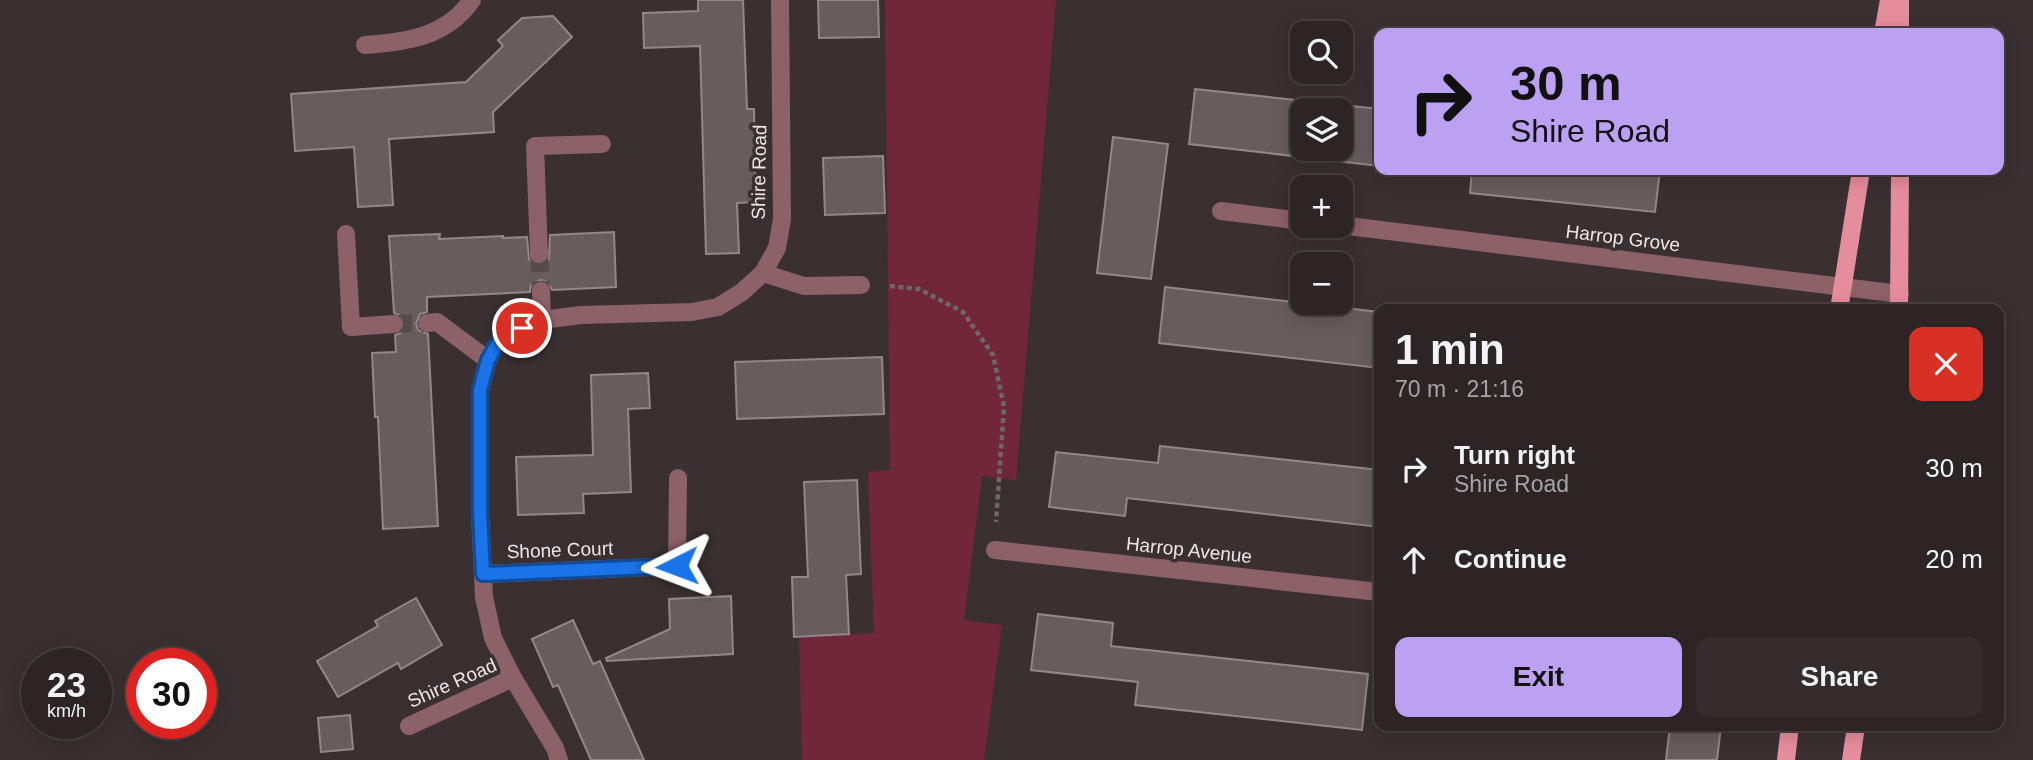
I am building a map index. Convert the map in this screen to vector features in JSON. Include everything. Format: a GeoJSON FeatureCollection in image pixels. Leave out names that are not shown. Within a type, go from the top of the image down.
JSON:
{"type":"FeatureCollection","features":[{"type":"Feature","properties":{"kind":"main road"},"geometry":{"type":"LineString","coordinates":[[1884,28],[1889,0]]}},
{"type":"Feature","properties":{"kind":"main road"},"geometry":{"type":"LineString","coordinates":[[1900,0],[1900,28]]}},
{"type":"Feature","properties":{"kind":"main road"},"geometry":{"type":"LineString","coordinates":[[1840,304],[1860,175]]}},
{"type":"Feature","properties":{"kind":"main road"},"geometry":{"type":"LineString","coordinates":[[1900,175],[1900,302]]}},
{"type":"Feature","properties":{"kind":"main road"},"geometry":{"type":"LineString","coordinates":[[1786,760],[1789,731]]}},
{"type":"Feature","properties":{"kind":"main road"},"geometry":{"type":"LineString","coordinates":[[1851,760],[1855,731]]}},
{"type":"Feature","properties":{"kind":"street"},"geometry":{"type":"LineString","coordinates":[[365,45],[431,34],[462,15],[472,0]]}},
{"type":"Feature","properties":{"kind":"street","name":"Shire Road"},"geometry":{"type":"LineString","coordinates":[[559,760],[555,748],[513,678],[493,638],[484,597],[479,437],[480,390],[488,360],[502,336],[542,320],[692,312],[718,307],[742,292],[763,273],[777,248],[782,219],[780,0]]}},
{"type":"Feature","properties":{"kind":"street"},"geometry":{"type":"LineString","coordinates":[[539,254],[534,146],[602,144]]}},
{"type":"Feature","properties":{"kind":"street"},"geometry":{"type":"LineString","coordinates":[[1221,211],[1290,220]]}},
{"type":"Feature","properties":{"kind":"street","name":"Harrop Grove"},"geometry":{"type":"LineString","coordinates":[[1353,227],[1841,287],[1900,302]]}},
{"type":"Feature","properties":{"kind":"street"},"geometry":{"type":"LineString","coordinates":[[346,233],[351,327],[394,324]]}},
{"type":"Feature","properties":{"kind":"street"},"geometry":{"type":"LineString","coordinates":[[763,273],[804,286],[861,285]]}},
{"type":"Feature","properties":{"kind":"street"},"geometry":{"type":"LineString","coordinates":[[541,291],[542,320]]}},
{"type":"Feature","properties":{"kind":"street"},"geometry":{"type":"LineString","coordinates":[[427,323],[437,322],[488,360]]}},
{"type":"Feature","properties":{"kind":"street","name":"Shone Court"},"geometry":{"type":"LineString","coordinates":[[483,574],[677,566],[678,478]]}},
{"type":"Feature","properties":{"kind":"street","name":"Harrop Avenue"},"geometry":{"type":"LineString","coordinates":[[995,550],[1374,591]]}},
{"type":"Feature","properties":{"kind":"street","name":"Shire Road"},"geometry":{"type":"LineString","coordinates":[[409,726],[513,678]]}},
{"type":"Feature","properties":{"kind":"path"},"geometry":{"type":"LineString","coordinates":[[861,285],[919,289],[962,312],[993,355],[1004,407],[995,550]]}},
{"type":"Feature","properties":{"kind":"shaded area"},"geometry":{"type":"Polygon","coordinates":[[[885,0],[1056,0],[1016,480],[982,476],[964,620],[1002,625],[984,760],[802,760],[799,638],[874,633],[868,472],[890,470],[885,0]]]}},
{"type":"Feature","properties":{"kind":"building"},"geometry":{"type":"Polygon","coordinates":[[[698,0],[743,0],[747,109],[754,109],[756,202],[737,203],[739,253],[706,254],[700,46],[644,48],[643,13],[698,11],[698,0]]]}},
{"type":"Feature","properties":{"kind":"building"},"geometry":{"type":"Polygon","coordinates":[[[818,0],[878,0],[879,37],[819,38],[818,0]]]}},
{"type":"Feature","properties":{"kind":"building"},"geometry":{"type":"Polygon","coordinates":[[[553,16],[572,37],[493,112],[494,132],[389,139],[393,205],[358,207],[354,147],[295,151],[291,94],[466,82],[503,46],[498,40],[522,18],[553,16]]]}},
{"type":"Feature","properties":{"kind":"building"},"geometry":{"type":"Polygon","coordinates":[[[1195,89],[1290,99],[1290,156],[1189,144],[1195,89]]]}},
{"type":"Feature","properties":{"kind":"building"},"geometry":{"type":"Polygon","coordinates":[[[1353,106],[1374,108],[1374,165],[1336,161],[1353,161],[1353,106]]]}},
{"type":"Feature","properties":{"kind":"building"},"geometry":{"type":"Polygon","coordinates":[[[1113,137],[1168,144],[1151,279],[1097,273],[1113,137]]]}},
{"type":"Feature","properties":{"kind":"building"},"geometry":{"type":"Polygon","coordinates":[[[883,156],[885,213],[825,215],[823,158],[883,156]]]}},
{"type":"Feature","properties":{"kind":"building"},"geometry":{"type":"Polygon","coordinates":[[[1472,175],[1659,175],[1655,212],[1470,193],[1472,175]]]}},
{"type":"Feature","properties":{"kind":"building"},"geometry":{"type":"Polygon","coordinates":[[[614,232],[616,287],[552,290],[547,281],[540,280],[531,285],[530,292],[427,297],[427,312],[420,314],[416,323],[418,330],[428,334],[438,526],[383,529],[372,353],[396,352],[395,335],[401,333],[405,324],[403,317],[394,313],[389,236],[440,234],[439,239],[527,237],[529,259],[533,264],[539,265],[549,259],[550,235],[614,232]]]}},
{"type":"Feature","properties":{"kind":"building"},"geometry":{"type":"Polygon","coordinates":[[[1165,287],[1290,302],[1290,315],[1353,315],[1353,309],[1374,311],[1374,367],[1159,343],[1165,287]]]}},
{"type":"Feature","properties":{"kind":"building"},"geometry":{"type":"Polygon","coordinates":[[[882,357],[884,414],[737,419],[735,362],[882,357]]]}},
{"type":"Feature","properties":{"kind":"building"},"geometry":{"type":"Polygon","coordinates":[[[648,373],[650,408],[628,409],[631,492],[583,494],[584,513],[518,515],[516,457],[593,455],[591,375],[648,373]]]}},
{"type":"Feature","properties":{"kind":"building"},"geometry":{"type":"Polygon","coordinates":[[[1160,446],[1374,469],[1374,526],[1127,498],[1125,516],[1049,507],[1056,452],[1158,463],[1160,446]]]}},
{"type":"Feature","properties":{"kind":"building"},"geometry":{"type":"Polygon","coordinates":[[[857,480],[861,574],[846,575],[849,634],[794,637],[792,577],[808,577],[804,482],[857,480]]]}},
{"type":"Feature","properties":{"kind":"building"},"geometry":{"type":"Polygon","coordinates":[[[731,596],[733,654],[607,661],[606,658],[670,629],[669,599],[731,596]]]}},
{"type":"Feature","properties":{"kind":"building"},"geometry":{"type":"Polygon","coordinates":[[[416,598],[442,645],[401,669],[398,663],[338,697],[317,661],[378,626],[375,621],[416,598]]]}},
{"type":"Feature","properties":{"kind":"building"},"geometry":{"type":"Polygon","coordinates":[[[1038,614],[1113,623],[1111,646],[1368,674],[1362,730],[1135,705],[1138,682],[1031,670],[1038,614]]]}},
{"type":"Feature","properties":{"kind":"building"},"geometry":{"type":"Polygon","coordinates":[[[573,620],[593,664],[600,661],[644,760],[591,760],[558,685],[553,687],[532,639],[573,620]]]}},
{"type":"Feature","properties":{"kind":"building"},"geometry":{"type":"Polygon","coordinates":[[[350,715],[353,749],[321,752],[318,718],[350,715]]]}},
{"type":"Feature","properties":{"kind":"building"},"geometry":{"type":"Polygon","coordinates":[[[1669,731],[1720,731],[1717,760],[1666,760],[1669,731]]]}},
{"type":"Feature","properties":{"kind":"tunnel"},"geometry":{"type":"LineString","coordinates":[[539,254],[541,291]]}},
{"type":"Feature","properties":{"kind":"tunnel"},"geometry":{"type":"LineString","coordinates":[[394,324],[427,323]]}},
{"type":"Feature","properties":{"kind":"route"},"geometry":{"type":"LineString","coordinates":[[522,328],[502,336],[488,360],[480,390],[483,574],[677,566]]}}]}
